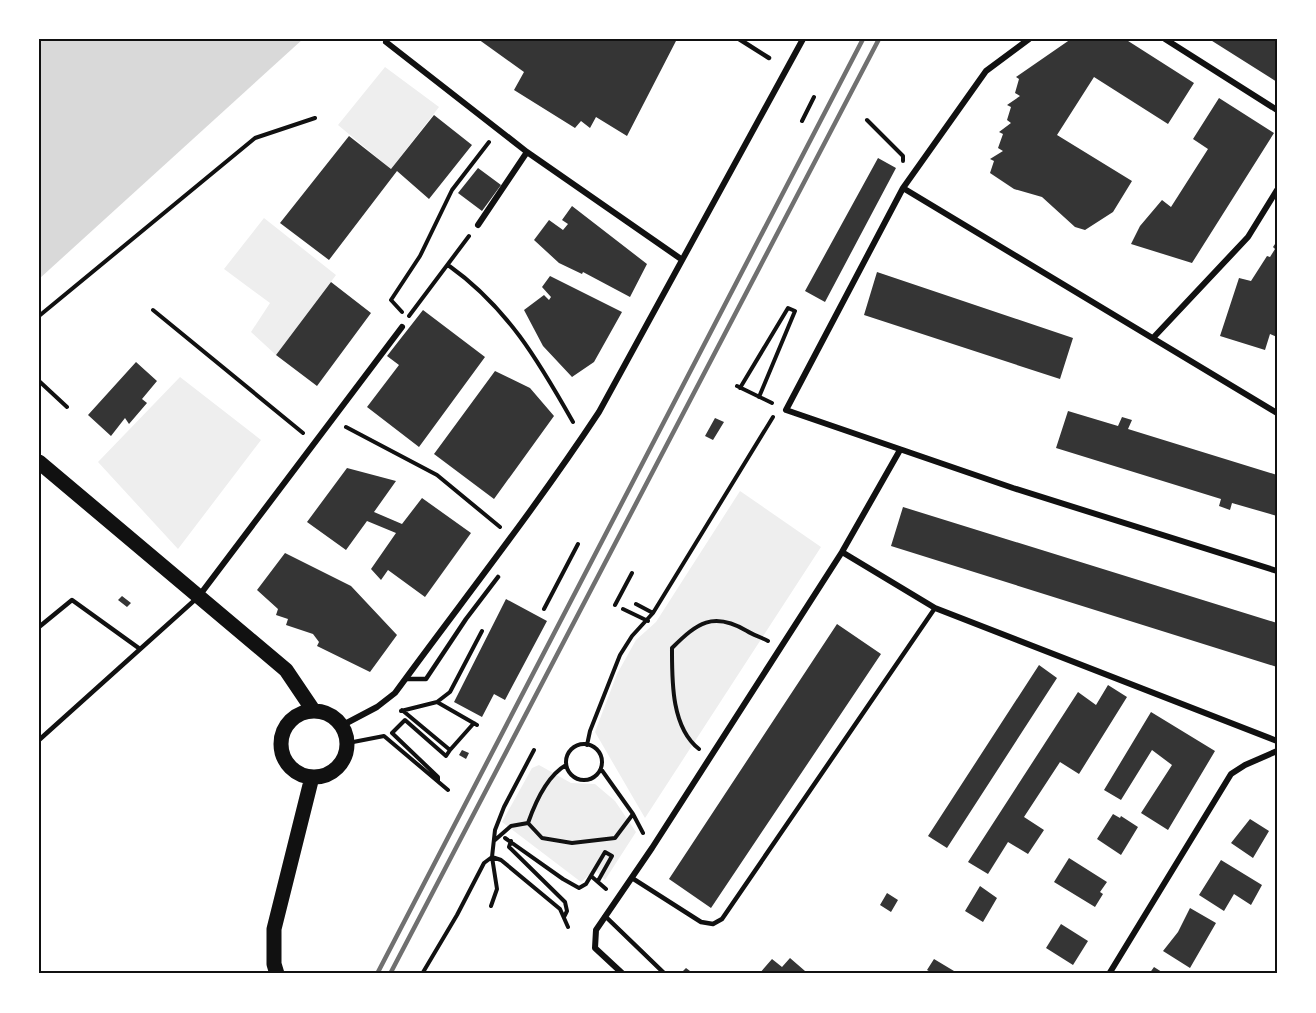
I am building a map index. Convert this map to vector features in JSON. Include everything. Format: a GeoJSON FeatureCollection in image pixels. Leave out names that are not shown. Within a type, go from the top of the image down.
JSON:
{"type":"FeatureCollection","features":[{"type":"Feature","properties":{"kind":"main road"},"geometry":{"type":"LineString","coordinates":[[39,462],[285,670],[314,710]]}},
{"type":"Feature","properties":{"kind":"main road"},"geometry":{"type":"LineString","coordinates":[[323,711],[333,716],[341,726],[348,742],[345,757],[337,768],[323,776],[302,775],[292,768],[283,756],[282,735],[290,721],[302,712],[323,711]]}},
{"type":"Feature","properties":{"kind":"main road"},"geometry":{"type":"LineString","coordinates":[[277,974],[274,964],[274,929],[312,777]]}},
{"type":"Feature","properties":{"kind":"street"},"geometry":{"type":"LineString","coordinates":[[341,726],[377,707],[395,693],[512,537],[582,438],[599,412],[802,39]]}},
{"type":"Feature","properties":{"kind":"street"},"geometry":{"type":"LineString","coordinates":[[1029,39],[986,71],[903,188],[786,410],[1013,488],[1277,571]]}},
{"type":"Feature","properties":{"kind":"street"},"geometry":{"type":"LineString","coordinates":[[1165,39],[1277,110]]}},
{"type":"Feature","properties":{"kind":"street"},"geometry":{"type":"LineString","coordinates":[[386,42],[527,152],[681,259]]}},
{"type":"Feature","properties":{"kind":"street"},"geometry":{"type":"LineString","coordinates":[[478,225],[527,152]]}},
{"type":"Feature","properties":{"kind":"street"},"geometry":{"type":"LineString","coordinates":[[903,188],[1277,413]]}},
{"type":"Feature","properties":{"kind":"street"},"geometry":{"type":"LineString","coordinates":[[1153,339],[1248,237],[1277,190]]}},
{"type":"Feature","properties":{"kind":"street"},"geometry":{"type":"LineString","coordinates":[[199,596],[402,327]]}},
{"type":"Feature","properties":{"kind":"street"},"geometry":{"type":"LineString","coordinates":[[623,974],[595,948],[596,930],[652,848],[842,552],[900,450]]}},
{"type":"Feature","properties":{"kind":"street"},"geometry":{"type":"LineString","coordinates":[[842,552],[935,608],[1277,741]]}},
{"type":"Feature","properties":{"kind":"street"},"geometry":{"type":"LineString","coordinates":[[1109,974],[1231,774],[1277,751]]}},
{"type":"Feature","properties":{"kind":"lane"},"geometry":{"type":"LineString","coordinates":[[739,39],[769,58]]}},
{"type":"Feature","properties":{"kind":"lane"},"geometry":{"type":"LineString","coordinates":[[405,679],[426,679],[466,619],[498,577]]}},
{"type":"Feature","properties":{"kind":"lane"},"geometry":{"type":"LineString","coordinates":[[39,741],[199,596]]}},
{"type":"Feature","properties":{"kind":"lane"},"geometry":{"type":"LineString","coordinates":[[39,627],[72,600],[140,650]]}},
{"type":"Feature","properties":{"kind":"lane"},"geometry":{"type":"LineString","coordinates":[[632,878],[701,922],[713,924],[722,919],[935,608]]}},
{"type":"Feature","properties":{"kind":"lane"},"geometry":{"type":"LineString","coordinates":[[605,916],[665,974]]}},
{"type":"Feature","properties":{"kind":"path"},"geometry":{"type":"LineString","coordinates":[[802,121],[814,97]]}},
{"type":"Feature","properties":{"kind":"path"},"geometry":{"type":"LineString","coordinates":[[39,316],[255,138],[315,118]]}},
{"type":"Feature","properties":{"kind":"path"},"geometry":{"type":"LineString","coordinates":[[867,120],[903,156],[903,188]]}},
{"type":"Feature","properties":{"kind":"path"},"geometry":{"type":"LineString","coordinates":[[478,225],[407,319],[391,300],[420,256],[452,190],[498,130]]}},
{"type":"Feature","properties":{"kind":"path"},"geometry":{"type":"LineString","coordinates":[[448,265],[471,281],[500,310],[543,369],[582,438]]}},
{"type":"Feature","properties":{"kind":"path"},"geometry":{"type":"LineString","coordinates":[[788,308],[795,311],[759,397],[739,387],[788,308]]}},
{"type":"Feature","properties":{"kind":"path"},"geometry":{"type":"LineString","coordinates":[[153,310],[315,443]]}},
{"type":"Feature","properties":{"kind":"path"},"geometry":{"type":"LineString","coordinates":[[39,381],[67,407]]}},
{"type":"Feature","properties":{"kind":"path"},"geometry":{"type":"LineString","coordinates":[[587,745],[590,731],[620,655],[632,636],[648,621],[774,416]]}},
{"type":"Feature","properties":{"kind":"path"},"geometry":{"type":"LineString","coordinates":[[334,417],[351,430],[437,475],[512,537]]}},
{"type":"Feature","properties":{"kind":"path"},"geometry":{"type":"LineString","coordinates":[[544,609],[578,544]]}},
{"type":"Feature","properties":{"kind":"path"},"geometry":{"type":"LineString","coordinates":[[615,605],[632,573]]}},
{"type":"Feature","properties":{"kind":"path"},"geometry":{"type":"LineString","coordinates":[[636,604],[653,613]]}},
{"type":"Feature","properties":{"kind":"path"},"geometry":{"type":"LineString","coordinates":[[623,609],[648,621]]}},
{"type":"Feature","properties":{"kind":"path"},"geometry":{"type":"LineString","coordinates":[[709,758],[693,744],[674,701],[672,648],[691,629],[712,619],[737,624],[780,648]]}},
{"type":"Feature","properties":{"kind":"path"},"geometry":{"type":"LineString","coordinates":[[482,631],[488,634]]}},
{"type":"Feature","properties":{"kind":"path"},"geometry":{"type":"LineString","coordinates":[[437,702],[476,724],[446,756],[405,720],[392,733],[438,777],[438,781]]}},
{"type":"Feature","properties":{"kind":"path"},"geometry":{"type":"LineString","coordinates":[[402,710],[450,750]]}},
{"type":"Feature","properties":{"kind":"path"},"geometry":{"type":"LineString","coordinates":[[348,742],[384,736],[448,790]]}},
{"type":"Feature","properties":{"kind":"path"},"geometry":{"type":"LineString","coordinates":[[579,745],[587,745],[600,753],[602,761],[597,775],[583,781],[575,778],[566,765],[571,750],[579,745]]}},
{"type":"Feature","properties":{"kind":"path"},"geometry":{"type":"LineString","coordinates":[[491,906],[497,889],[492,857],[495,830],[504,807],[534,750]]}},
{"type":"Feature","properties":{"kind":"path"},"geometry":{"type":"LineString","coordinates":[[528,823],[532,810],[556,771],[566,765]]}},
{"type":"Feature","properties":{"kind":"path"},"geometry":{"type":"LineString","coordinates":[[601,769],[633,814],[652,848]]}},
{"type":"Feature","properties":{"kind":"path"},"geometry":{"type":"LineString","coordinates":[[528,823],[542,838],[572,843],[615,838],[633,814]]}},
{"type":"Feature","properties":{"kind":"path"},"geometry":{"type":"LineString","coordinates":[[494,840],[511,826],[528,823]]}},
{"type":"Feature","properties":{"kind":"path"},"geometry":{"type":"LineString","coordinates":[[505,838],[579,888],[586,884],[605,852],[612,856],[598,881],[591,876]]}},
{"type":"Feature","properties":{"kind":"path"},"geometry":{"type":"LineString","coordinates":[[512,841],[509,847],[565,902],[567,911],[564,917]]}},
{"type":"Feature","properties":{"kind":"path"},"geometry":{"type":"LineString","coordinates":[[492,857],[501,860],[560,909],[568,927]]}},
{"type":"Feature","properties":{"kind":"path"},"geometry":{"type":"LineString","coordinates":[[422,974],[484,863],[492,857]]}},
{"type":"Feature","properties":{"kind":"shaded area"},"geometry":{"type":"Polygon","coordinates":[[[39,39],[303,39],[39,279],[39,39]]]}},
{"type":"Feature","properties":{"kind":"shaded area"},"geometry":{"type":"Polygon","coordinates":[[[385,67],[439,107],[391,169],[338,125],[385,67]]]}},
{"type":"Feature","properties":{"kind":"shaded area"},"geometry":{"type":"Polygon","coordinates":[[[264,218],[336,275],[276,355],[251,332],[270,303],[224,269],[264,218]]]}},
{"type":"Feature","properties":{"kind":"shaded area"},"geometry":{"type":"Polygon","coordinates":[[[180,377],[261,440],[178,549],[98,462],[180,377]]]}},
{"type":"Feature","properties":{"kind":"shaded area"},"geometry":{"type":"Polygon","coordinates":[[[740,491],[821,547],[645,818],[595,732],[617,674],[636,640],[656,622],[740,491]]]}},
{"type":"Feature","properties":{"kind":"shaded area"},"geometry":{"type":"Polygon","coordinates":[[[539,765],[571,783],[595,784],[615,801],[636,832],[605,880],[595,870],[581,882],[502,822],[532,768],[539,765]]]}},
{"type":"Feature","properties":{"kind":"building"},"geometry":{"type":"Polygon","coordinates":[[[478,39],[677,39],[627,136],[596,117],[590,128],[581,121],[575,128],[514,90],[524,72],[478,39]]]}},
{"type":"Feature","properties":{"kind":"building"},"geometry":{"type":"Polygon","coordinates":[[[1071,39],[1125,39],[1194,83],[1168,124],[1094,77],[1057,135],[1132,181],[1113,212],[1085,230],[1075,227],[1042,197],[1014,189],[990,173],[994,161],[990,159],[1003,151],[998,148],[1003,134],[999,132],[1011,123],[1007,120],[1011,107],[1007,105],[1020,96],[1015,93],[1019,79],[1016,77],[1071,39]]]}},
{"type":"Feature","properties":{"kind":"building"},"geometry":{"type":"Polygon","coordinates":[[[1209,39],[1277,39],[1277,82],[1209,39]]]}},
{"type":"Feature","properties":{"kind":"building"},"geometry":{"type":"Polygon","coordinates":[[[1219,98],[1274,133],[1192,263],[1131,244],[1140,226],[1162,200],[1171,207],[1208,149],[1193,139],[1219,98]]]}},
{"type":"Feature","properties":{"kind":"building"},"geometry":{"type":"Polygon","coordinates":[[[434,115],[472,145],[429,199],[397,171],[329,260],[280,223],[349,136],[391,169],[434,115]]]}},
{"type":"Feature","properties":{"kind":"building"},"geometry":{"type":"Polygon","coordinates":[[[878,158],[896,168],[825,302],[805,291],[878,158]]]}},
{"type":"Feature","properties":{"kind":"building"},"geometry":{"type":"Polygon","coordinates":[[[478,168],[501,185],[482,211],[458,193],[478,168]]]}},
{"type":"Feature","properties":{"kind":"building"},"geometry":{"type":"Polygon","coordinates":[[[572,206],[647,264],[630,297],[583,272],[582,274],[559,263],[534,240],[549,220],[563,230],[568,224],[562,220],[572,206]]]}},
{"type":"Feature","properties":{"kind":"building"},"geometry":{"type":"Polygon","coordinates":[[[1277,241],[1277,337],[1270,334],[1265,350],[1220,336],[1239,278],[1251,281],[1267,256],[1270,257],[1277,241]]]}},
{"type":"Feature","properties":{"kind":"building"},"geometry":{"type":"Polygon","coordinates":[[[877,272],[1073,338],[1060,379],[864,315],[877,272]]]}},
{"type":"Feature","properties":{"kind":"building"},"geometry":{"type":"Polygon","coordinates":[[[550,276],[622,312],[594,362],[572,377],[543,346],[524,310],[544,295],[549,300],[551,297],[542,287],[550,276]]]}},
{"type":"Feature","properties":{"kind":"building"},"geometry":{"type":"Polygon","coordinates":[[[331,282],[371,313],[317,386],[276,355],[331,282]]]}},
{"type":"Feature","properties":{"kind":"building"},"geometry":{"type":"Polygon","coordinates":[[[423,310],[485,357],[419,447],[367,407],[399,365],[387,356],[423,310]]]}},
{"type":"Feature","properties":{"kind":"building"},"geometry":{"type":"Polygon","coordinates":[[[136,362],[157,381],[142,399],[147,403],[129,424],[125,418],[111,436],[88,415],[136,362]]]}},
{"type":"Feature","properties":{"kind":"building"},"geometry":{"type":"Polygon","coordinates":[[[495,371],[530,388],[554,416],[494,499],[434,454],[495,371]]]}},
{"type":"Feature","properties":{"kind":"building"},"geometry":{"type":"Polygon","coordinates":[[[1068,411],[1118,426],[1122,417],[1132,420],[1128,429],[1277,475],[1277,516],[1232,503],[1230,510],[1219,506],[1221,499],[1056,448],[1068,411]]]}},
{"type":"Feature","properties":{"kind":"building"},"geometry":{"type":"Polygon","coordinates":[[[715,418],[724,422],[713,440],[705,436],[715,418]]]}},
{"type":"Feature","properties":{"kind":"building"},"geometry":{"type":"Polygon","coordinates":[[[347,468],[396,481],[374,512],[402,524],[422,498],[471,533],[425,597],[388,570],[381,580],[371,569],[396,533],[367,521],[346,550],[307,522],[347,468]]]}},
{"type":"Feature","properties":{"kind":"building"},"geometry":{"type":"Polygon","coordinates":[[[903,507],[1277,623],[1277,667],[891,546],[903,507]]]}},
{"type":"Feature","properties":{"kind":"building"},"geometry":{"type":"Polygon","coordinates":[[[285,553],[351,586],[397,635],[370,672],[317,646],[319,642],[313,634],[286,625],[288,619],[276,615],[278,609],[257,590],[285,553]]]}},
{"type":"Feature","properties":{"kind":"building"},"geometry":{"type":"Polygon","coordinates":[[[122,596],[131,603],[127,607],[118,600],[122,596]]]}},
{"type":"Feature","properties":{"kind":"building"},"geometry":{"type":"Polygon","coordinates":[[[506,599],[547,621],[505,700],[494,694],[482,717],[454,702],[506,599]]]}},
{"type":"Feature","properties":{"kind":"building"},"geometry":{"type":"Polygon","coordinates":[[[837,624],[881,654],[711,908],[669,879],[837,624]]]}},
{"type":"Feature","properties":{"kind":"building"},"geometry":{"type":"Polygon","coordinates":[[[1039,665],[1057,678],[947,848],[928,836],[1039,665]]]}},
{"type":"Feature","properties":{"kind":"building"},"geometry":{"type":"Polygon","coordinates":[[[1108,685],[1127,697],[1079,774],[1060,762],[1024,817],[1044,830],[1028,854],[1008,842],[988,874],[968,862],[1078,692],[1096,705],[1108,685]]]}},
{"type":"Feature","properties":{"kind":"building"},"geometry":{"type":"Polygon","coordinates":[[[1151,712],[1215,751],[1168,830],[1141,813],[1172,765],[1152,750],[1121,800],[1104,790],[1151,712]]]}},
{"type":"Feature","properties":{"kind":"building"},"geometry":{"type":"Polygon","coordinates":[[[462,750],[469,753],[466,759],[459,755],[462,750]]]}},
{"type":"Feature","properties":{"kind":"building"},"geometry":{"type":"Polygon","coordinates":[[[1113,814],[1120,818],[1121,816],[1138,827],[1121,855],[1097,839],[1113,814]]]}},
{"type":"Feature","properties":{"kind":"building"},"geometry":{"type":"Polygon","coordinates":[[[1250,819],[1269,831],[1253,858],[1231,843],[1250,819]]]}},
{"type":"Feature","properties":{"kind":"building"},"geometry":{"type":"Polygon","coordinates":[[[1069,858],[1107,882],[1100,892],[1103,894],[1095,907],[1054,882],[1069,858]]]}},
{"type":"Feature","properties":{"kind":"building"},"geometry":{"type":"Polygon","coordinates":[[[1221,860],[1262,885],[1251,905],[1234,894],[1224,911],[1199,895],[1221,860]]]}},
{"type":"Feature","properties":{"kind":"building"},"geometry":{"type":"Polygon","coordinates":[[[980,886],[997,898],[983,922],[965,911],[980,886]]]}},
{"type":"Feature","properties":{"kind":"building"},"geometry":{"type":"Polygon","coordinates":[[[887,893],[898,900],[891,912],[880,905],[887,893]]]}},
{"type":"Feature","properties":{"kind":"building"},"geometry":{"type":"Polygon","coordinates":[[[1190,908],[1216,923],[1190,968],[1163,951],[1178,932],[1190,908]]]}},
{"type":"Feature","properties":{"kind":"building"},"geometry":{"type":"Polygon","coordinates":[[[1061,924],[1088,941],[1073,965],[1046,948],[1061,924]]]}},
{"type":"Feature","properties":{"kind":"building"},"geometry":{"type":"Polygon","coordinates":[[[790,958],[806,974],[759,974],[772,959],[782,967],[790,958]]]}},
{"type":"Feature","properties":{"kind":"building"},"geometry":{"type":"Polygon","coordinates":[[[934,959],[959,974],[934,974],[927,970],[934,959]]]}},
{"type":"Feature","properties":{"kind":"building"},"geometry":{"type":"Polygon","coordinates":[[[1154,967],[1165,974],[1149,974],[1154,967]]]}},
{"type":"Feature","properties":{"kind":"building"},"geometry":{"type":"Polygon","coordinates":[[[686,968],[694,974],[682,972],[686,968]]]}},
{"type":"Feature","properties":{"kind":"railway"},"geometry":{"type":"LineString","coordinates":[[377,974],[863,39]]}},
{"type":"Feature","properties":{"kind":"railway"},"geometry":{"type":"LineString","coordinates":[[390,974],[879,39]]}}]}
